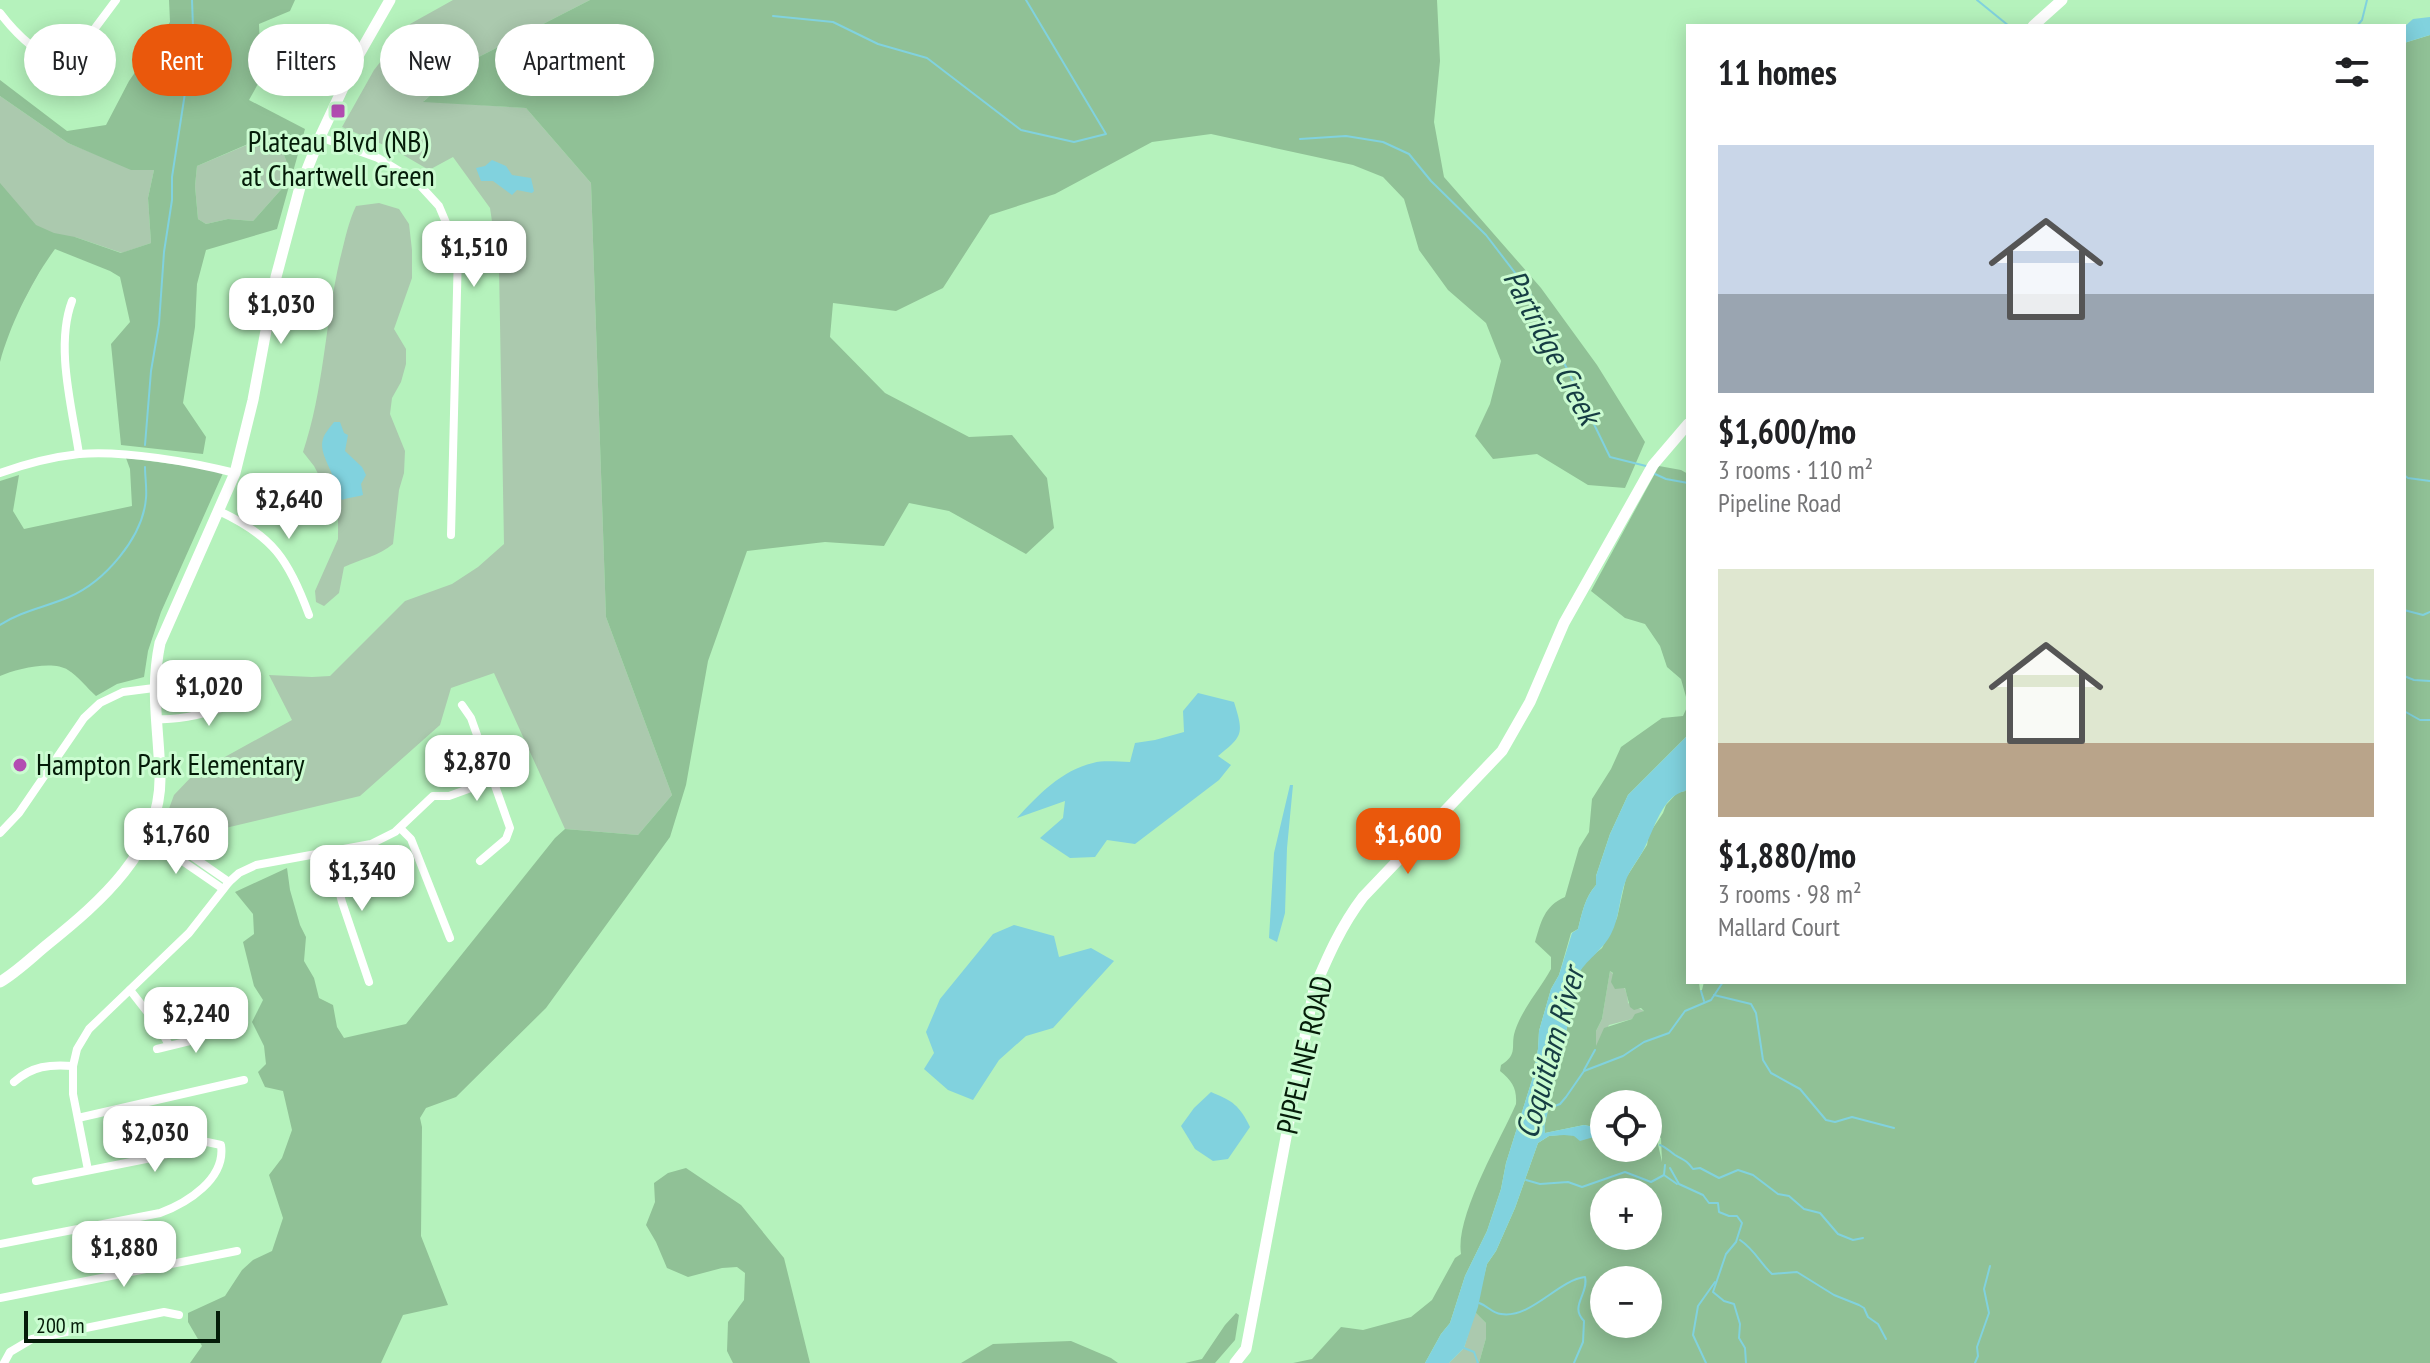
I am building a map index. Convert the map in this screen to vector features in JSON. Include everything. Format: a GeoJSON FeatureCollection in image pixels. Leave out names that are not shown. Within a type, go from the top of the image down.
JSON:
{"type":"FeatureCollection","features":[{"type":"Feature","properties":{"kind":"street"},"geometry":{"type":"LineString","coordinates":[[0,13],[24,41],[50,60],[66,67],[116,0]]}},
{"type":"Feature","properties":{"kind":"street"},"geometry":{"type":"LineString","coordinates":[[364,46],[390,0]]}},
{"type":"Feature","properties":{"kind":"street"},"geometry":{"type":"LineString","coordinates":[[2035,24],[2062,0]]}},
{"type":"Feature","properties":{"kind":"street"},"geometry":{"type":"LineString","coordinates":[[0,982],[76,922],[106,893],[138,855],[148,832],[160,780],[154,670],[160,643],[235,473],[253,400],[276,277],[300,187],[339,96]]}},
{"type":"Feature","properties":{"kind":"street"},"geometry":{"type":"LineString","coordinates":[[320,137],[378,158],[417,182],[439,206],[458,251],[451,535]]}},
{"type":"Feature","properties":{"kind":"street"},"geometry":{"type":"LineString","coordinates":[[72,301],[65,325],[64,350],[79,454]]}},
{"type":"Feature","properties":{"kind":"street","name":"PIPELINE ROAD"},"geometry":{"type":"LineString","coordinates":[[1235,1363],[1246,1349],[1314,989],[1335,940],[1363,897],[1502,751],[1530,702],[1564,623],[1653,465],[1686,426]]}},
{"type":"Feature","properties":{"kind":"street"},"geometry":{"type":"LineString","coordinates":[[0,473],[26,464],[79,454],[121,455],[205,465],[235,473]]}},
{"type":"Feature","properties":{"kind":"street"},"geometry":{"type":"LineString","coordinates":[[219,511],[244,523],[282,556],[296,579],[309,615]]}},
{"type":"Feature","properties":{"kind":"street"},"geometry":{"type":"LineString","coordinates":[[0,833],[19,813],[84,718],[100,703],[123,692],[154,688]]}},
{"type":"Feature","properties":{"kind":"street"},"geometry":{"type":"LineString","coordinates":[[156,719],[189,718],[257,697]]}},
{"type":"Feature","properties":{"kind":"street"},"geometry":{"type":"LineString","coordinates":[[462,705],[471,718],[510,828],[506,839],[480,861]]}},
{"type":"Feature","properties":{"kind":"street"},"geometry":{"type":"LineString","coordinates":[[88,1170],[73,1094],[73,1066],[77,1049],[89,1029],[189,933],[239,873],[256,865],[371,844],[400,828],[433,796],[449,796],[493,780]]}},
{"type":"Feature","properties":{"kind":"street"},"geometry":{"type":"LineString","coordinates":[[400,828],[411,839],[450,938]]}},
{"type":"Feature","properties":{"kind":"street"},"geometry":{"type":"LineString","coordinates":[[148,832],[226,886]]}},
{"type":"Feature","properties":{"kind":"street"},"geometry":{"type":"LineString","coordinates":[[329,852],[369,982]]}},
{"type":"Feature","properties":{"kind":"street"},"geometry":{"type":"LineString","coordinates":[[130,990],[169,1045]]}},
{"type":"Feature","properties":{"kind":"street"},"geometry":{"type":"LineString","coordinates":[[157,1049],[198,1039],[208,1032]]}},
{"type":"Feature","properties":{"kind":"street"},"geometry":{"type":"LineString","coordinates":[[14,1082],[26,1071],[52,1064],[73,1066]]}},
{"type":"Feature","properties":{"kind":"street"},"geometry":{"type":"LineString","coordinates":[[78,1118],[244,1080]]}},
{"type":"Feature","properties":{"kind":"street"},"geometry":{"type":"LineString","coordinates":[[0,1244],[160,1213],[179,1206],[195,1195],[213,1173],[222,1155],[221,1145],[207,1142],[161,1156],[36,1181]]}},
{"type":"Feature","properties":{"kind":"street"},"geometry":{"type":"LineString","coordinates":[[0,1298],[237,1251]]}},
{"type":"Feature","properties":{"kind":"street"},"geometry":{"type":"LineString","coordinates":[[4,1363],[10,1352],[32,1339],[164,1312],[179,1315]]}},
{"type":"Feature","properties":{"kind":"green space"},"geometry":{"type":"Polygon","coordinates":[[[169,0],[295,0],[290,11],[259,24],[248,24],[249,100],[305,129],[277,229],[206,250],[197,284],[195,327],[183,403],[206,437],[203,454],[121,445],[111,344],[130,322],[120,277],[110,271],[55,249],[23,303],[0,362],[0,183],[36,225],[121,253],[151,243],[148,198],[154,170],[131,170],[68,143],[0,96],[0,80],[67,131],[106,125],[132,77],[132,96],[232,96],[232,24],[169,24],[169,0]],[[248,144],[197,166],[198,219],[206,224],[228,219],[253,221],[286,184],[289,168],[284,155],[248,144]]]}},
{"type":"Feature","properties":{"kind":"green space"},"geometry":{"type":"Polygon","coordinates":[[[453,0],[590,0],[543,24],[495,24],[495,49],[479,57],[479,24],[410,24],[453,0]]]}},
{"type":"Feature","properties":{"kind":"green space"},"geometry":{"type":"Polygon","coordinates":[[[590,0],[1437,0],[1440,61],[1434,122],[1444,177],[1541,288],[1597,365],[1645,442],[1625,488],[1588,485],[1537,454],[1493,459],[1475,436],[1490,404],[1501,361],[1486,323],[1448,290],[1419,250],[1404,199],[1383,177],[1353,165],[1211,134],[1152,142],[1055,194],[990,215],[943,288],[896,311],[833,303],[830,337],[885,393],[969,437],[1012,435],[1047,478],[1054,528],[1026,554],[949,511],[909,503],[884,546],[825,542],[747,551],[708,661],[686,785],[670,837],[546,1008],[456,1097],[426,1108],[420,1118],[421,1236],[448,1305],[403,1315],[381,1363],[190,1363],[202,1346],[188,1322],[188,1313],[225,1296],[242,1270],[253,1260],[272,1251],[283,1218],[269,1175],[282,1158],[292,1130],[283,1091],[265,1087],[258,1072],[266,1064],[264,1046],[252,1022],[263,1000],[254,986],[243,942],[254,934],[253,914],[235,892],[287,868],[290,890],[306,937],[304,961],[314,978],[319,998],[333,1005],[337,1027],[344,1038],[406,1024],[565,829],[638,835],[672,795],[606,617],[591,183],[526,108],[423,102],[430,96],[479,96],[479,57],[495,49],[495,96],[654,96],[654,24],[543,24],[590,0]]]}},
{"type":"Feature","properties":{"kind":"green space"},"geometry":{"type":"Polygon","coordinates":[[[2430,35],[2430,1363],[1479,1363],[1486,1338],[1486,1323],[1475,1312],[1487,1264],[1515,1208],[1538,1143],[1549,1136],[1570,1134],[1590,1138],[1590,1162],[1662,1162],[1662,1090],[1590,1090],[1590,1126],[1545,1133],[1544,1127],[1571,1010],[1573,984],[1585,962],[1602,948],[1617,918],[1626,878],[1647,845],[1649,834],[1666,805],[1677,793],[1686,790],[1686,984],[1699,984],[1700,991],[1704,984],[2406,984],[2406,42],[2430,35]],[[1610,971],[1602,1019],[1596,1031],[1596,1046],[1604,1028],[1632,1019],[1635,1014],[1644,1011],[1630,1007],[1625,988],[1615,989],[1611,982],[1613,973],[1610,971]]]}},
{"type":"Feature","properties":{"kind":"green space"},"geometry":{"type":"Polygon","coordinates":[[[380,62],[380,96],[430,96],[424,101],[526,108],[591,183],[606,617],[672,795],[638,835],[565,829],[494,673],[451,688],[440,725],[360,796],[213,831],[197,849],[163,825],[174,795],[194,774],[292,720],[269,675],[330,676],[405,601],[452,584],[504,544],[499,268],[490,208],[453,157],[429,170],[393,149],[342,127],[359,96],[364,96],[364,88],[380,62]]]}},
{"type":"Feature","properties":{"kind":"green space"},"geometry":{"type":"Polygon","coordinates":[[[0,96],[68,143],[95,154],[154,170],[148,198],[151,243],[122,253],[75,237],[54,244],[0,345],[0,96]]]}},
{"type":"Feature","properties":{"kind":"green space"},"geometry":{"type":"Polygon","coordinates":[[[249,144],[284,155],[289,168],[286,184],[253,221],[228,219],[206,224],[198,219],[197,166],[249,144]]]}},
{"type":"Feature","properties":{"kind":"green space"},"geometry":{"type":"Polygon","coordinates":[[[379,203],[399,209],[409,224],[412,250],[412,278],[394,329],[406,349],[406,364],[392,398],[390,414],[405,451],[404,473],[393,544],[344,567],[339,593],[324,606],[316,602],[315,591],[338,539],[338,512],[314,466],[303,452],[316,405],[335,283],[349,225],[356,206],[379,203]]]}},
{"type":"Feature","properties":{"kind":"green space"},"geometry":{"type":"Polygon","coordinates":[[[126,458],[223,473],[161,612],[148,651],[144,677],[117,684],[96,696],[75,675],[61,667],[34,667],[0,676],[0,481],[19,475],[13,511],[24,529],[132,506],[130,469],[126,458]]]}},
{"type":"Feature","properties":{"kind":"green space"},"geometry":{"type":"Polygon","coordinates":[[[1659,466],[1686,473],[1686,697],[1681,679],[1667,667],[1660,646],[1645,624],[1625,618],[1591,591],[1659,466]]]}},
{"type":"Feature","properties":{"kind":"green space"},"geometry":{"type":"Polygon","coordinates":[[[1686,709],[1686,737],[1628,795],[1610,834],[1596,885],[1587,900],[1578,929],[1571,933],[1539,1031],[1532,1080],[1501,1189],[1487,1231],[1465,1276],[1450,1323],[1425,1363],[1293,1363],[1312,1359],[1341,1327],[1363,1330],[1411,1317],[1432,1300],[1455,1258],[1461,1254],[1461,1238],[1472,1200],[1516,1104],[1515,1089],[1500,1071],[1501,1065],[1512,1053],[1515,1031],[1522,1015],[1551,969],[1551,957],[1535,942],[1548,910],[1565,897],[1579,848],[1589,832],[1592,799],[1621,747],[1662,718],[1683,716],[1686,709]]]}},
{"type":"Feature","properties":{"kind":"green space"},"geometry":{"type":"Polygon","coordinates":[[[1610,971],[1623,985],[1628,1003],[1644,1011],[1632,1019],[1609,1025],[1595,1050],[1596,1031],[1602,1019],[1610,971]]]}},
{"type":"Feature","properties":{"kind":"green space"},"geometry":{"type":"Polygon","coordinates":[[[686,1168],[741,1205],[784,1258],[810,1363],[733,1363],[727,1351],[728,1322],[744,1300],[745,1273],[737,1267],[722,1268],[688,1277],[667,1268],[646,1225],[655,1202],[654,1183],[668,1173],[686,1168]]]}},
{"type":"Feature","properties":{"kind":"green space"},"geometry":{"type":"Polygon","coordinates":[[[1475,1312],[1486,1323],[1486,1338],[1479,1363],[1449,1363],[1464,1348],[1475,1312]]]}},
{"type":"Feature","properties":{"kind":"green space"},"geometry":{"type":"Polygon","coordinates":[[[1236,1313],[1239,1315],[1235,1340],[1215,1363],[1185,1363],[1202,1359],[1236,1313]]]}},
{"type":"Feature","properties":{"kind":"green space"},"geometry":{"type":"Polygon","coordinates":[[[1071,1341],[1118,1363],[961,1363],[993,1344],[1071,1341]]]}},
{"type":"Feature","properties":{"kind":"water"},"geometry":{"type":"Polygon","coordinates":[[[2430,17],[2430,35],[2406,42],[2406,25],[2413,19],[2430,17]]]}},
{"type":"Feature","properties":{"kind":"water"},"geometry":{"type":"Polygon","coordinates":[[[492,160],[506,166],[512,175],[531,178],[534,191],[517,190],[512,195],[493,181],[481,181],[476,168],[492,160]]]}},
{"type":"Feature","properties":{"kind":"water"},"geometry":{"type":"Polygon","coordinates":[[[334,422],[340,422],[348,435],[345,451],[366,475],[361,484],[363,495],[342,500],[338,494],[329,491],[335,486],[322,444],[334,422]]]}},
{"type":"Feature","properties":{"kind":"water"},"geometry":{"type":"Polygon","coordinates":[[[1198,693],[1234,702],[1239,734],[1218,756],[1231,765],[1219,780],[1135,844],[1107,840],[1095,857],[1070,858],[1040,838],[1063,818],[1065,801],[1017,818],[1042,792],[1071,771],[1097,762],[1130,762],[1135,743],[1184,732],[1183,711],[1198,693]]]}},
{"type":"Feature","properties":{"kind":"water","name":"Coquitlam River"},"geometry":{"type":"Polygon","coordinates":[[[1686,737],[1686,790],[1670,800],[1660,815],[1626,880],[1611,934],[1582,968],[1572,990],[1570,1012],[1548,1102],[1545,1133],[1584,1125],[1590,1126],[1590,1138],[1580,1141],[1574,1136],[1549,1136],[1538,1143],[1515,1208],[1487,1264],[1478,1307],[1464,1348],[1449,1363],[1425,1363],[1450,1323],[1465,1276],[1487,1231],[1532,1080],[1539,1031],[1551,989],[1559,975],[1572,933],[1578,929],[1587,900],[1596,885],[1610,834],[1628,795],[1686,737]]]}},
{"type":"Feature","properties":{"kind":"water"},"geometry":{"type":"Polygon","coordinates":[[[1290,785],[1293,785],[1285,913],[1277,942],[1269,938],[1274,853],[1290,785]]]}},
{"type":"Feature","properties":{"kind":"water"},"geometry":{"type":"Polygon","coordinates":[[[1014,925],[1054,936],[1059,957],[1091,948],[1114,961],[1053,1028],[1026,1036],[999,1060],[973,1100],[948,1090],[924,1069],[934,1053],[926,1032],[940,999],[993,934],[1014,925]]]}},
{"type":"Feature","properties":{"kind":"water"},"geometry":{"type":"Polygon","coordinates":[[[1211,1092],[1235,1105],[1250,1127],[1228,1159],[1213,1161],[1195,1149],[1181,1126],[1211,1092]]]}},
{"type":"Feature","properties":{"kind":"waterway"},"geometry":{"type":"LineString","coordinates":[[145,445],[172,177],[194,54],[192,0]]}},
{"type":"Feature","properties":{"kind":"waterway"},"geometry":{"type":"LineString","coordinates":[[773,16],[833,22],[878,44],[927,58],[1021,130],[1074,142],[1106,134],[1026,0]]}},
{"type":"Feature","properties":{"kind":"waterway"},"geometry":{"type":"LineString","coordinates":[[1977,0],[2007,24]]}},
{"type":"Feature","properties":{"kind":"waterway"},"geometry":{"type":"LineString","coordinates":[[2359,24],[2367,0]]}},
{"type":"Feature","properties":{"kind":"waterway","name":"Partridge Creek"},"geometry":{"type":"LineString","coordinates":[[1300,139],[1346,136],[1383,142],[1409,154],[1431,181],[1486,235],[1529,291],[1610,457],[1646,466]]}},
{"type":"Feature","properties":{"kind":"waterway"},"geometry":{"type":"LineString","coordinates":[[0,625],[82,590],[120,557],[138,528],[143,513],[145,467]]}},
{"type":"Feature","properties":{"kind":"waterway","name":"Partridge Creek"},"geometry":{"type":"LineString","coordinates":[[1655,474],[1686,483]]}},
{"type":"Feature","properties":{"kind":"waterway"},"geometry":{"type":"LineString","coordinates":[[2406,476],[2430,481]]}},
{"type":"Feature","properties":{"kind":"waterway"},"geometry":{"type":"LineString","coordinates":[[2406,611],[2423,615],[2430,612]]}},
{"type":"Feature","properties":{"kind":"waterway"},"geometry":{"type":"LineString","coordinates":[[2406,677],[2430,681]]}},
{"type":"Feature","properties":{"kind":"waterway"},"geometry":{"type":"LineString","coordinates":[[2406,712],[2420,720],[2430,720]]}},
{"type":"Feature","properties":{"kind":"waterway","name":"Coquitlam River"},"geometry":{"type":"LineString","coordinates":[[1550,1108],[1560,1104],[1584,1071],[1669,1033],[1685,1011],[1711,1000],[1722,984]]}},
{"type":"Feature","properties":{"kind":"waterway"},"geometry":{"type":"LineString","coordinates":[[1701,991],[1704,1001]]}},
{"type":"Feature","properties":{"kind":"waterway"},"geometry":{"type":"LineString","coordinates":[[1714,995],[1751,1004],[1756,1013],[1763,1060],[1771,1073],[1800,1089],[1826,1120],[1835,1122],[1852,1117],[1894,1128]]}},
{"type":"Feature","properties":{"kind":"waterway"},"geometry":{"type":"LineString","coordinates":[[1584,1070],[1595,1050]]}},
{"type":"Feature","properties":{"kind":"waterway"},"geometry":{"type":"LineString","coordinates":[[1662,1146],[1685,1160],[1693,1169],[1700,1168],[1719,1178],[1738,1170],[1753,1175],[1778,1194],[1789,1196],[1804,1209],[1820,1213],[1838,1234],[1853,1240],[1863,1238]]}},
{"type":"Feature","properties":{"kind":"waterway"},"geometry":{"type":"LineString","coordinates":[[1665,1165],[1664,1175],[1677,1184]]}},
{"type":"Feature","properties":{"kind":"waterway"},"geometry":{"type":"LineString","coordinates":[[1670,1168],[1679,1184],[1703,1195],[1709,1203],[1718,1203],[1719,1212],[1737,1216],[1742,1223],[1736,1242],[1726,1254],[1713,1292],[1734,1304],[1746,1363]]}},
{"type":"Feature","properties":{"kind":"waterway"},"geometry":{"type":"LineString","coordinates":[[1526,1180],[1540,1184],[1568,1182],[1582,1187],[1625,1172],[1651,1182],[1664,1175]]}},
{"type":"Feature","properties":{"kind":"waterway"},"geometry":{"type":"LineString","coordinates":[[1740,1240],[1772,1274],[1797,1272],[1834,1295],[1864,1308],[1886,1339]]}},
{"type":"Feature","properties":{"kind":"waterway"},"geometry":{"type":"LineString","coordinates":[[1975,1363],[1989,1313],[1984,1289],[1990,1266]]}},
{"type":"Feature","properties":{"kind":"waterway"},"geometry":{"type":"LineString","coordinates":[[1479,1303],[1498,1313],[1512,1314],[1585,1277],[1578,1310],[1584,1321],[1583,1342],[1574,1363]]}},
{"type":"Feature","properties":{"kind":"waterway"},"geometry":{"type":"LineString","coordinates":[[1706,1363],[1693,1335],[1698,1306],[1715,1282]]}},
{"type":"Feature","properties":{"kind":"waterway"},"geometry":{"type":"LineString","coordinates":[[1464,1348],[1474,1352],[1478,1363]]}},
{"type":"Feature","properties":{"kind":"place","name":"Plateau Blvd (NB) at Chartwell Green"},"geometry":{"type":"Point","coordinates":[338,111]}},
{"type":"Feature","properties":{"kind":"place","name":"Hampton Park Elementary"},"geometry":{"type":"Point","coordinates":[20,765]}}]}
